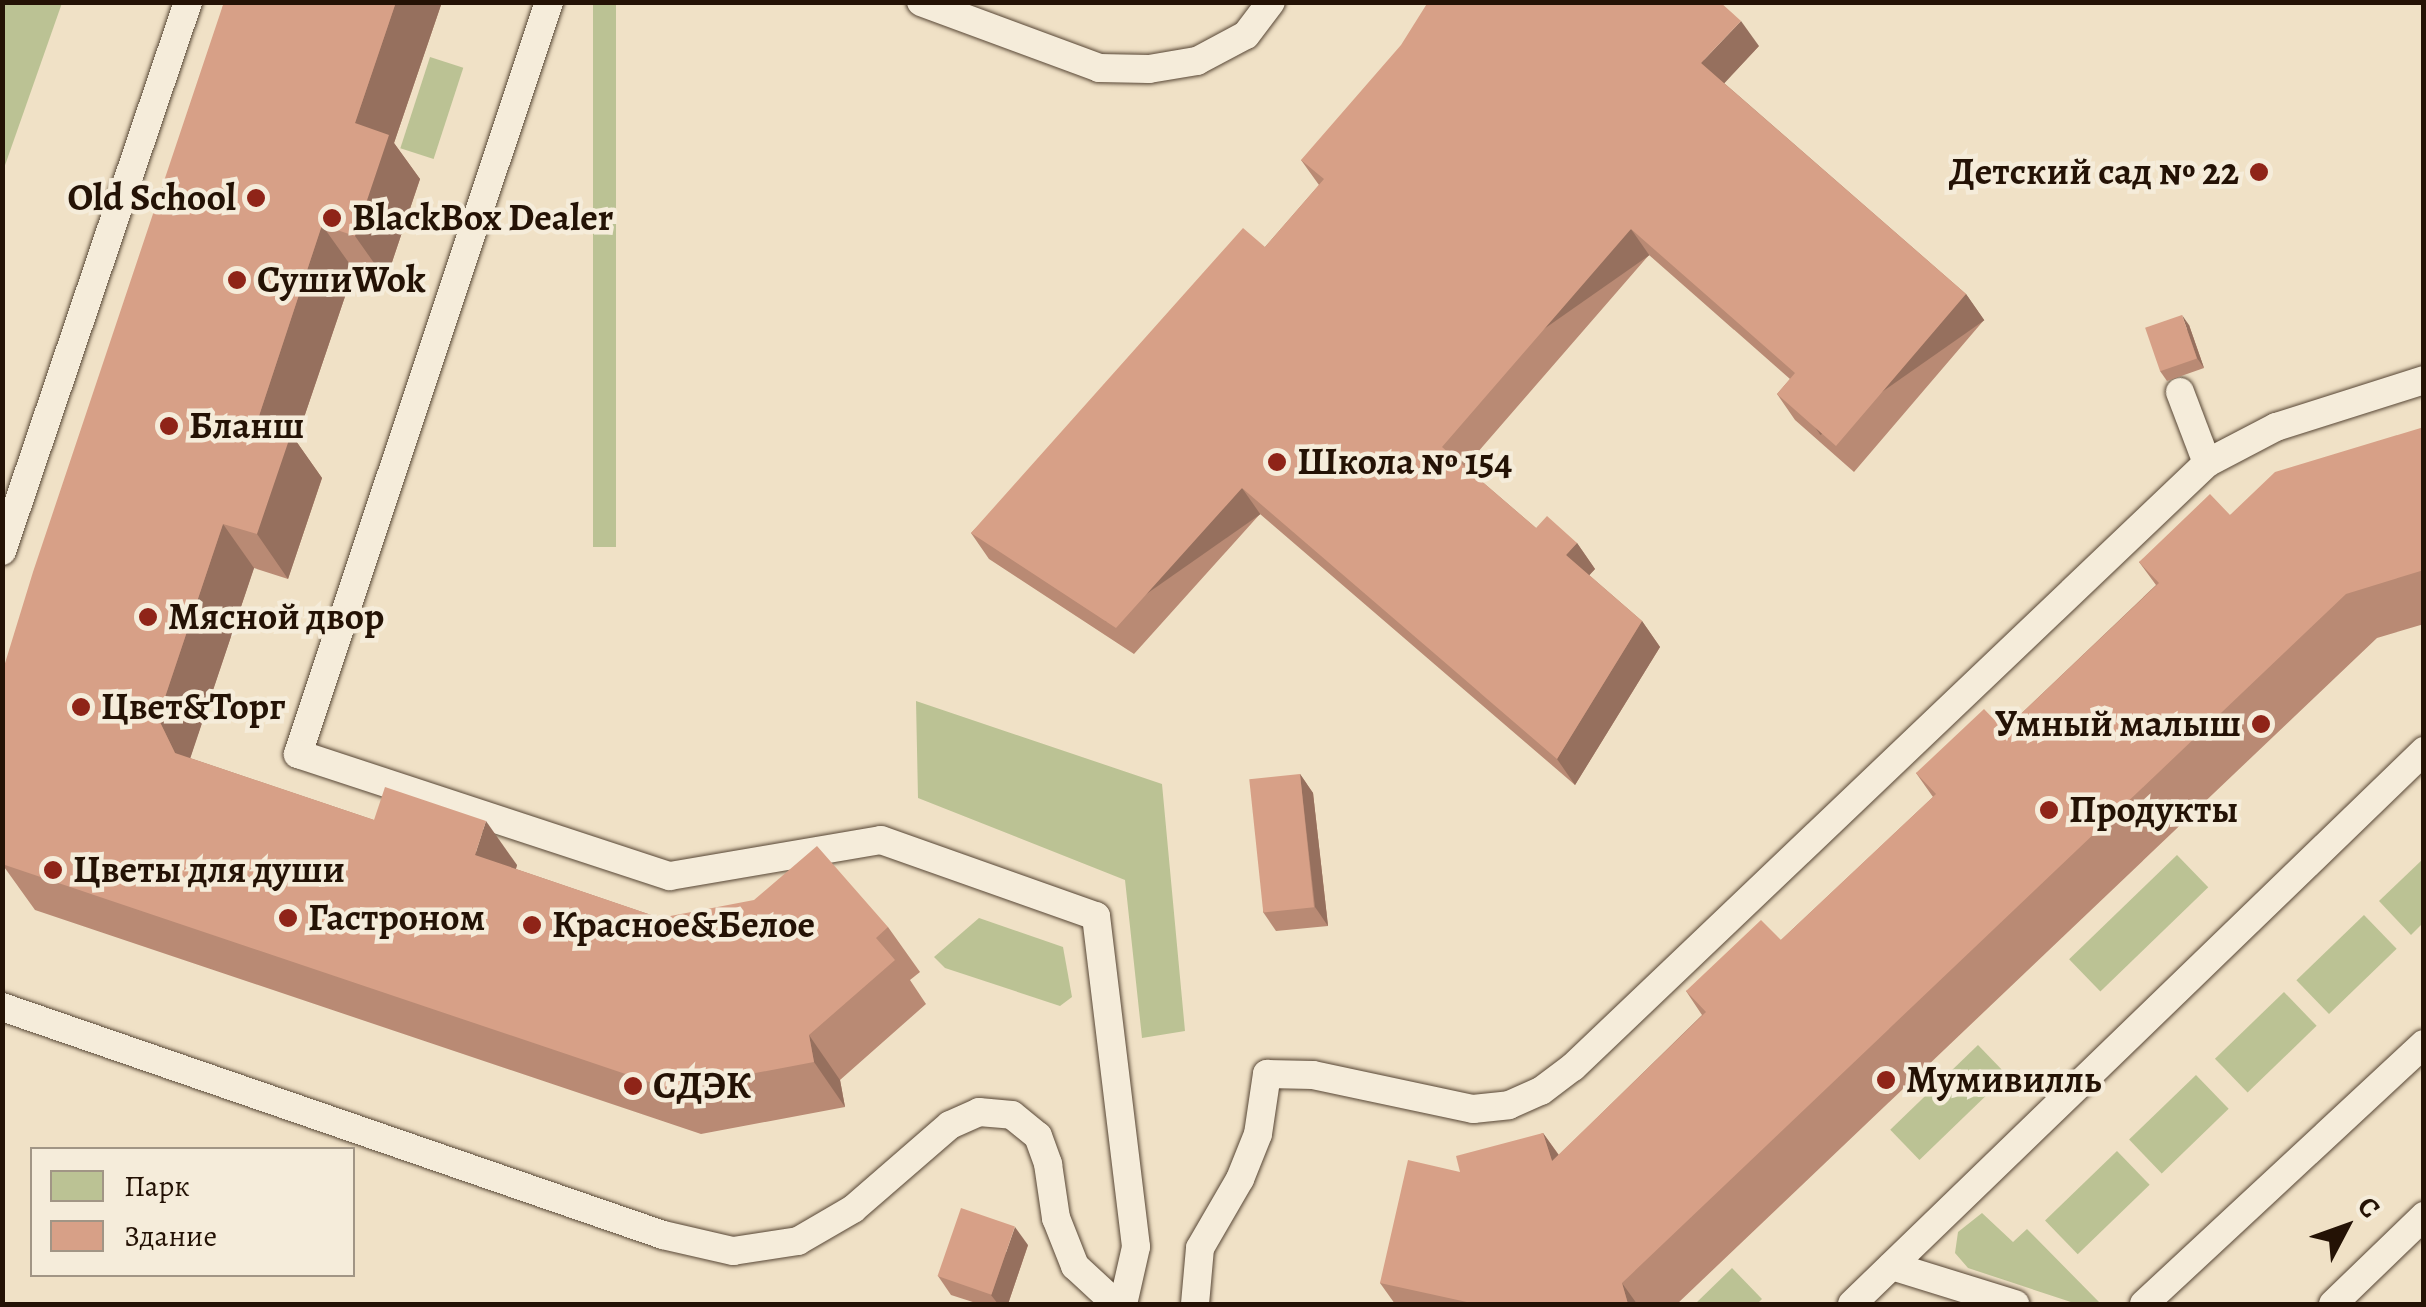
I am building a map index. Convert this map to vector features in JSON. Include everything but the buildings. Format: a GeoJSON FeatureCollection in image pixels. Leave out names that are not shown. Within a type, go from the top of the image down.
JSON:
{"type":"FeatureCollection","features":[{"type":"Feature","properties":{"kind":"lane"},"geometry":{"type":"LineString","coordinates":[[2,550],[188,2]]}},
{"type":"Feature","properties":{"kind":"lane"},"geometry":{"type":"LineString","coordinates":[[2,1007],[662,1235],[733,1251],[798,1242],[853,1209],[950,1125],[979,1112],[1012,1115],[1038,1136],[1056,1218],[1075,1266],[1119,1304],[1136,1248],[1096,916],[881,840],[670,876],[298,754],[549,2]]}},
{"type":"Feature","properties":{"kind":"lane"},"geometry":{"type":"LineString","coordinates":[[921,2],[1099,68],[1149,69],[1197,60],[1246,35],[1271,2]]}},
{"type":"Feature","properties":{"kind":"lane"},"geometry":{"type":"LineString","coordinates":[[1195,1304],[1200,1248],[1240,1180],[1258,1134],[1267,1074],[1314,1075],[1473,1110],[1509,1105],[1541,1091],[1574,1067],[2207,463],[2276,427],[2424,380]]}},
{"type":"Feature","properties":{"kind":"lane"},"geometry":{"type":"LineString","coordinates":[[2180,392],[2207,463]]}},
{"type":"Feature","properties":{"kind":"lane"},"geometry":{"type":"LineString","coordinates":[[1852,1304],[2424,751]]}},
{"type":"Feature","properties":{"kind":"lane"},"geometry":{"type":"LineString","coordinates":[[2144,1304],[2424,1044]]}},
{"type":"Feature","properties":{"kind":"lane"},"geometry":{"type":"LineString","coordinates":[[2333,1304],[2424,1216]]}},
{"type":"Feature","properties":{"kind":"lane"},"geometry":{"type":"LineString","coordinates":[[1892,1266],[2015,1304]]}},
{"type":"Feature","properties":{"kind":"green space"},"geometry":{"type":"Polygon","coordinates":[[[2,3],[62,3],[3,171],[2,3]]]}},
{"type":"Feature","properties":{"kind":"green space"},"geometry":{"type":"Polygon","coordinates":[[[593,3],[616,3],[616,547],[593,547],[593,3]]]}},
{"type":"Feature","properties":{"kind":"green space"},"geometry":{"type":"Polygon","coordinates":[[[430,57],[463,68],[434,159],[400,148],[430,57]]]}},
{"type":"Feature","properties":{"kind":"green space"},"geometry":{"type":"Polygon","coordinates":[[[916,701],[1162,784],[1185,1031],[1142,1038],[1125,880],[918,798],[916,701]]]}},
{"type":"Feature","properties":{"kind":"green space"},"geometry":{"type":"Polygon","coordinates":[[[2177,855],[2208,887],[2100,992],[2069,959],[2177,855]]]}},
{"type":"Feature","properties":{"kind":"green space"},"geometry":{"type":"Polygon","coordinates":[[[2423,859],[2423,923],[2411,935],[2379,901],[2423,859]]]}},
{"type":"Feature","properties":{"kind":"green space"},"geometry":{"type":"Polygon","coordinates":[[[2364,915],[2397,949],[2329,1014],[2296,980],[2364,915]]]}},
{"type":"Feature","properties":{"kind":"green space"},"geometry":{"type":"Polygon","coordinates":[[[979,918],[1063,947],[1072,997],[1060,1006],[945,968],[934,957],[979,918]]]}},
{"type":"Feature","properties":{"kind":"green space"},"geometry":{"type":"Polygon","coordinates":[[[2284,992],[2317,1026],[2248,1092],[2215,1059],[2284,992]]]}},
{"type":"Feature","properties":{"kind":"green space"},"geometry":{"type":"Polygon","coordinates":[[[1978,1045],[2007,1075],[1919,1160],[1890,1130],[1978,1045]]]}},
{"type":"Feature","properties":{"kind":"green space"},"geometry":{"type":"Polygon","coordinates":[[[2196,1075],[2229,1109],[2162,1173],[2129,1140],[2196,1075]]]}},
{"type":"Feature","properties":{"kind":"green space"},"geometry":{"type":"Polygon","coordinates":[[[2117,1151],[2150,1185],[2078,1254],[2045,1220],[2117,1151]]]}},
{"type":"Feature","properties":{"kind":"green space"},"geometry":{"type":"Polygon","coordinates":[[[1982,1213],[2013,1242],[2027,1229],[2100,1303],[2077,1304],[1968,1268],[1955,1253],[1958,1232],[1982,1213]]]}},
{"type":"Feature","properties":{"kind":"green space"},"geometry":{"type":"Polygon","coordinates":[[[1732,1268],[1762,1299],[1757,1304],[1695,1304],[1732,1268]]]}},
{"type":"Feature","properties":{"kind":"place","name":"Детский сад № 22"},"geometry":{"type":"Point","coordinates":[2259,172]}},
{"type":"Feature","properties":{"kind":"place","name":"Old School"},"geometry":{"type":"Point","coordinates":[256,198]}},
{"type":"Feature","properties":{"kind":"place","name":"BlackBox Dealer"},"geometry":{"type":"Point","coordinates":[332,218]}},
{"type":"Feature","properties":{"kind":"place","name":"СушиWok"},"geometry":{"type":"Point","coordinates":[237,280]}},
{"type":"Feature","properties":{"kind":"place","name":"Бланш"},"geometry":{"type":"Point","coordinates":[169,426]}},
{"type":"Feature","properties":{"kind":"place","name":"Школа № 154"},"geometry":{"type":"Point","coordinates":[1277,462]}},
{"type":"Feature","properties":{"kind":"place","name":"Мясной двор"},"geometry":{"type":"Point","coordinates":[148,617]}},
{"type":"Feature","properties":{"kind":"place","name":"Цвет&Торг"},"geometry":{"type":"Point","coordinates":[81,707]}},
{"type":"Feature","properties":{"kind":"place","name":"Умный малыш"},"geometry":{"type":"Point","coordinates":[2261,724]}},
{"type":"Feature","properties":{"kind":"place","name":"Продукты"},"geometry":{"type":"Point","coordinates":[2049,810]}},
{"type":"Feature","properties":{"kind":"place","name":"Цветы для души"},"geometry":{"type":"Point","coordinates":[53,870]}},
{"type":"Feature","properties":{"kind":"place","name":"Гастроном"},"geometry":{"type":"Point","coordinates":[288,918]}},
{"type":"Feature","properties":{"kind":"place","name":"Красное&Белое"},"geometry":{"type":"Point","coordinates":[532,925]}},
{"type":"Feature","properties":{"kind":"place","name":"Мумивилль"},"geometry":{"type":"Point","coordinates":[1886,1080]}},
{"type":"Feature","properties":{"kind":"place","name":"СДЭК"},"geometry":{"type":"Point","coordinates":[633,1086]}}]}
